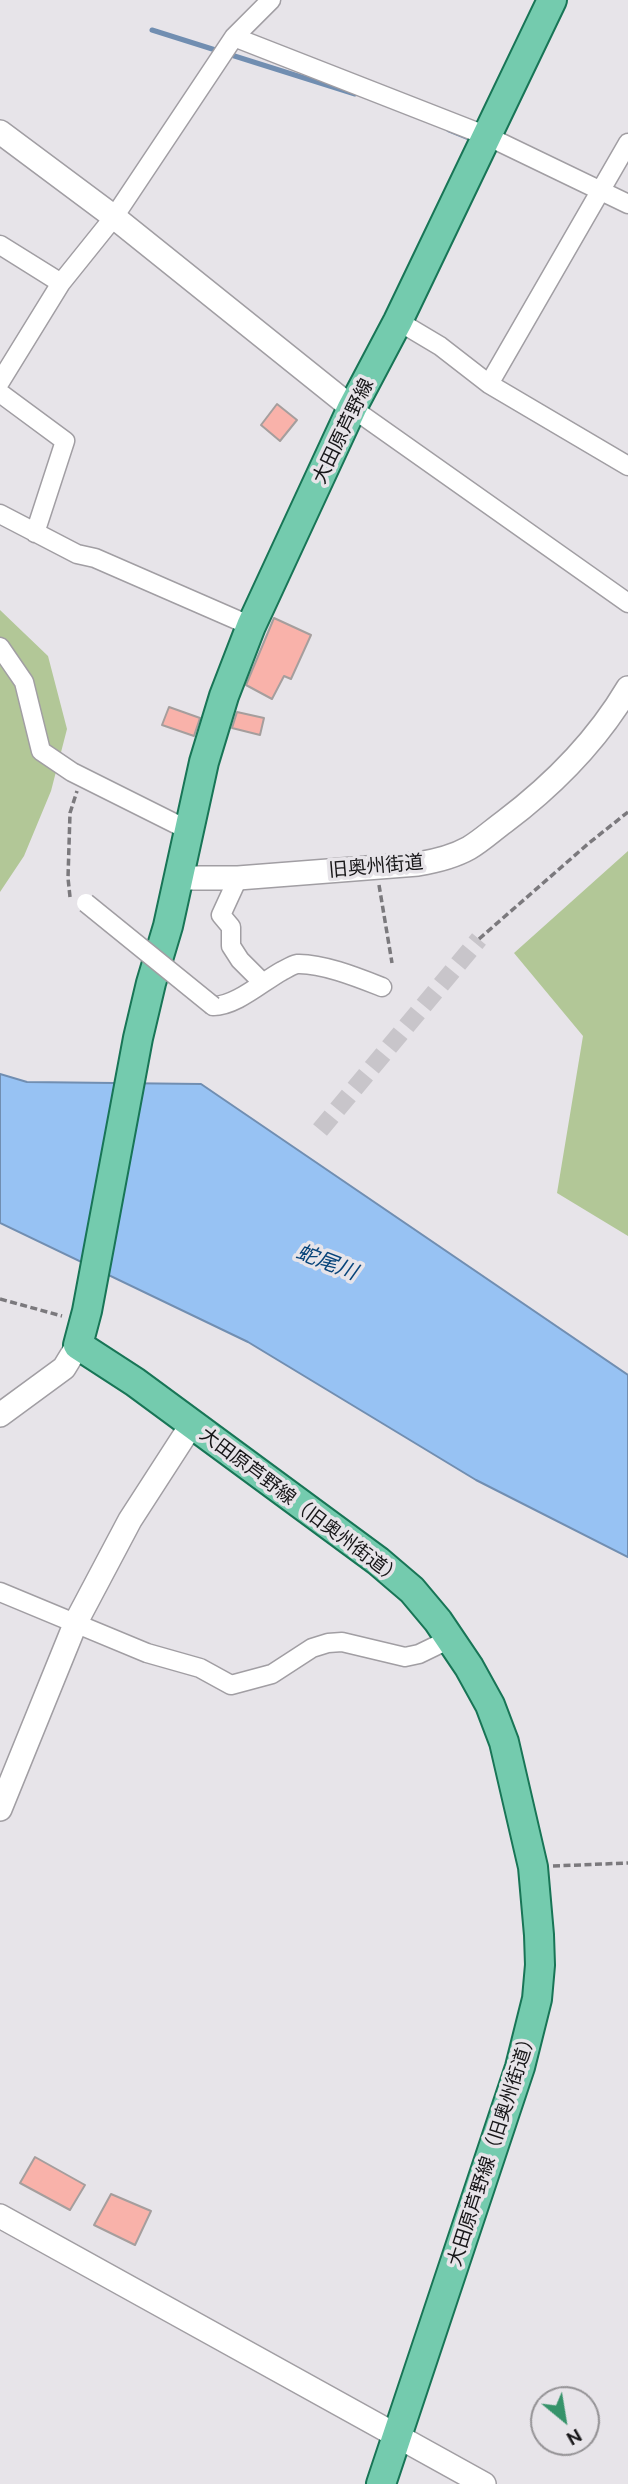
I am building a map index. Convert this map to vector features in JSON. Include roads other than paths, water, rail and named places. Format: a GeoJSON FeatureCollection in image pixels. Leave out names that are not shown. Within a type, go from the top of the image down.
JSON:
{"type":"FeatureCollection","features":[{"type":"Feature","properties":{"kind":"main road","name":"大田原芦野線"},"geometry":{"type":"LineString","coordinates":[[179,878],[204,762],[224,696],[251,626],[352,408],[398,321],[552,0]]}},
{"type":"Feature","properties":{"kind":"main road"},"geometry":{"type":"LineString","coordinates":[[83,1326],[138,1038],[179,878]]}},
{"type":"Feature","properties":{"kind":"main road","name":"大田原芦野線（旧奥州街道）"},"geometry":{"type":"LineString","coordinates":[[83,1326],[192,1424],[378,1561],[412,1591],[450,1639],[490,1705],[504,1742],[533,1867],[540,1965],[530,2030],[381,2484]]}},
{"type":"Feature","properties":{"kind":"street"},"geometry":{"type":"LineString","coordinates":[[0,382],[61,283],[114,217],[234,37],[271,0]]}},
{"type":"Feature","properties":{"kind":"street"},"geometry":{"type":"LineString","coordinates":[[234,37],[487,136],[628,204]]}},
{"type":"Feature","properties":{"kind":"street"},"geometry":{"type":"LineString","coordinates":[[0,132],[114,217],[352,408],[628,603]]}},
{"type":"Feature","properties":{"kind":"street"},"geometry":{"type":"LineString","coordinates":[[489,383],[628,143]]}},
{"type":"Feature","properties":{"kind":"street"},"geometry":{"type":"LineString","coordinates":[[0,245],[61,283]]}},
{"type":"Feature","properties":{"kind":"street"},"geometry":{"type":"LineString","coordinates":[[398,321],[440,346],[489,383],[628,466]]}},
{"type":"Feature","properties":{"kind":"street"},"geometry":{"type":"LineString","coordinates":[[0,393],[65,442],[35,533]]}},
{"type":"Feature","properties":{"kind":"street"},"geometry":{"type":"LineString","coordinates":[[0,514],[77,554],[95,558],[251,626]]}},
{"type":"Feature","properties":{"kind":"street"},"geometry":{"type":"LineString","coordinates":[[0,646],[24,682],[41,751],[72,772],[188,831]]}},
{"type":"Feature","properties":{"kind":"street","name":"旧奥州街道"},"geometry":{"type":"LineString","coordinates":[[179,878],[238,878],[376,865],[418,864],[443,859],[469,848],[519,810],[585,749],[611,718],[628,688]]}},
{"type":"Feature","properties":{"kind":"street"},"geometry":{"type":"LineString","coordinates":[[238,878],[221,915],[231,927],[231,946],[240,960],[262,982]]}},
{"type":"Feature","properties":{"kind":"street"},"geometry":{"type":"LineString","coordinates":[[86,903],[213,1006],[225,1004],[294,964],[355,976],[382,987]]}},
{"type":"Feature","properties":{"kind":"street"},"geometry":{"type":"LineString","coordinates":[[0,1415],[64,1368],[83,1326]]}},
{"type":"Feature","properties":{"kind":"street"},"geometry":{"type":"LineString","coordinates":[[0,1809],[76,1622],[130,1520],[192,1424]]}},
{"type":"Feature","properties":{"kind":"street"},"geometry":{"type":"LineString","coordinates":[[0,1592],[147,1653],[200,1668],[230,1685],[272,1674],[312,1648],[328,1643],[342,1642],[405,1657],[419,1654],[450,1639]]}},
{"type":"Feature","properties":{"kind":"street"},"geometry":{"type":"LineString","coordinates":[[0,2216],[484,2484]]}},
{"type":"Feature","properties":{"kind":"water","name":"蛇尾川"},"geometry":{"type":"Polygon","coordinates":[[[0,1074],[27,1082],[201,1084],[628,1375],[628,1557],[476,1480],[248,1342],[0,1223],[0,1074]]]}},
{"type":"Feature","properties":{"kind":"waterway"},"geometry":{"type":"LineString","coordinates":[[152,30],[355,94]]}},
{"type":"Feature","properties":{"kind":"waterway"},"geometry":{"type":"LineString","coordinates":[[449,130],[476,141]]}},
{"type":"Feature","properties":{"kind":"tunnel"},"geometry":{"type":"LineString","coordinates":[[320,1130],[479,939]]}}]}
